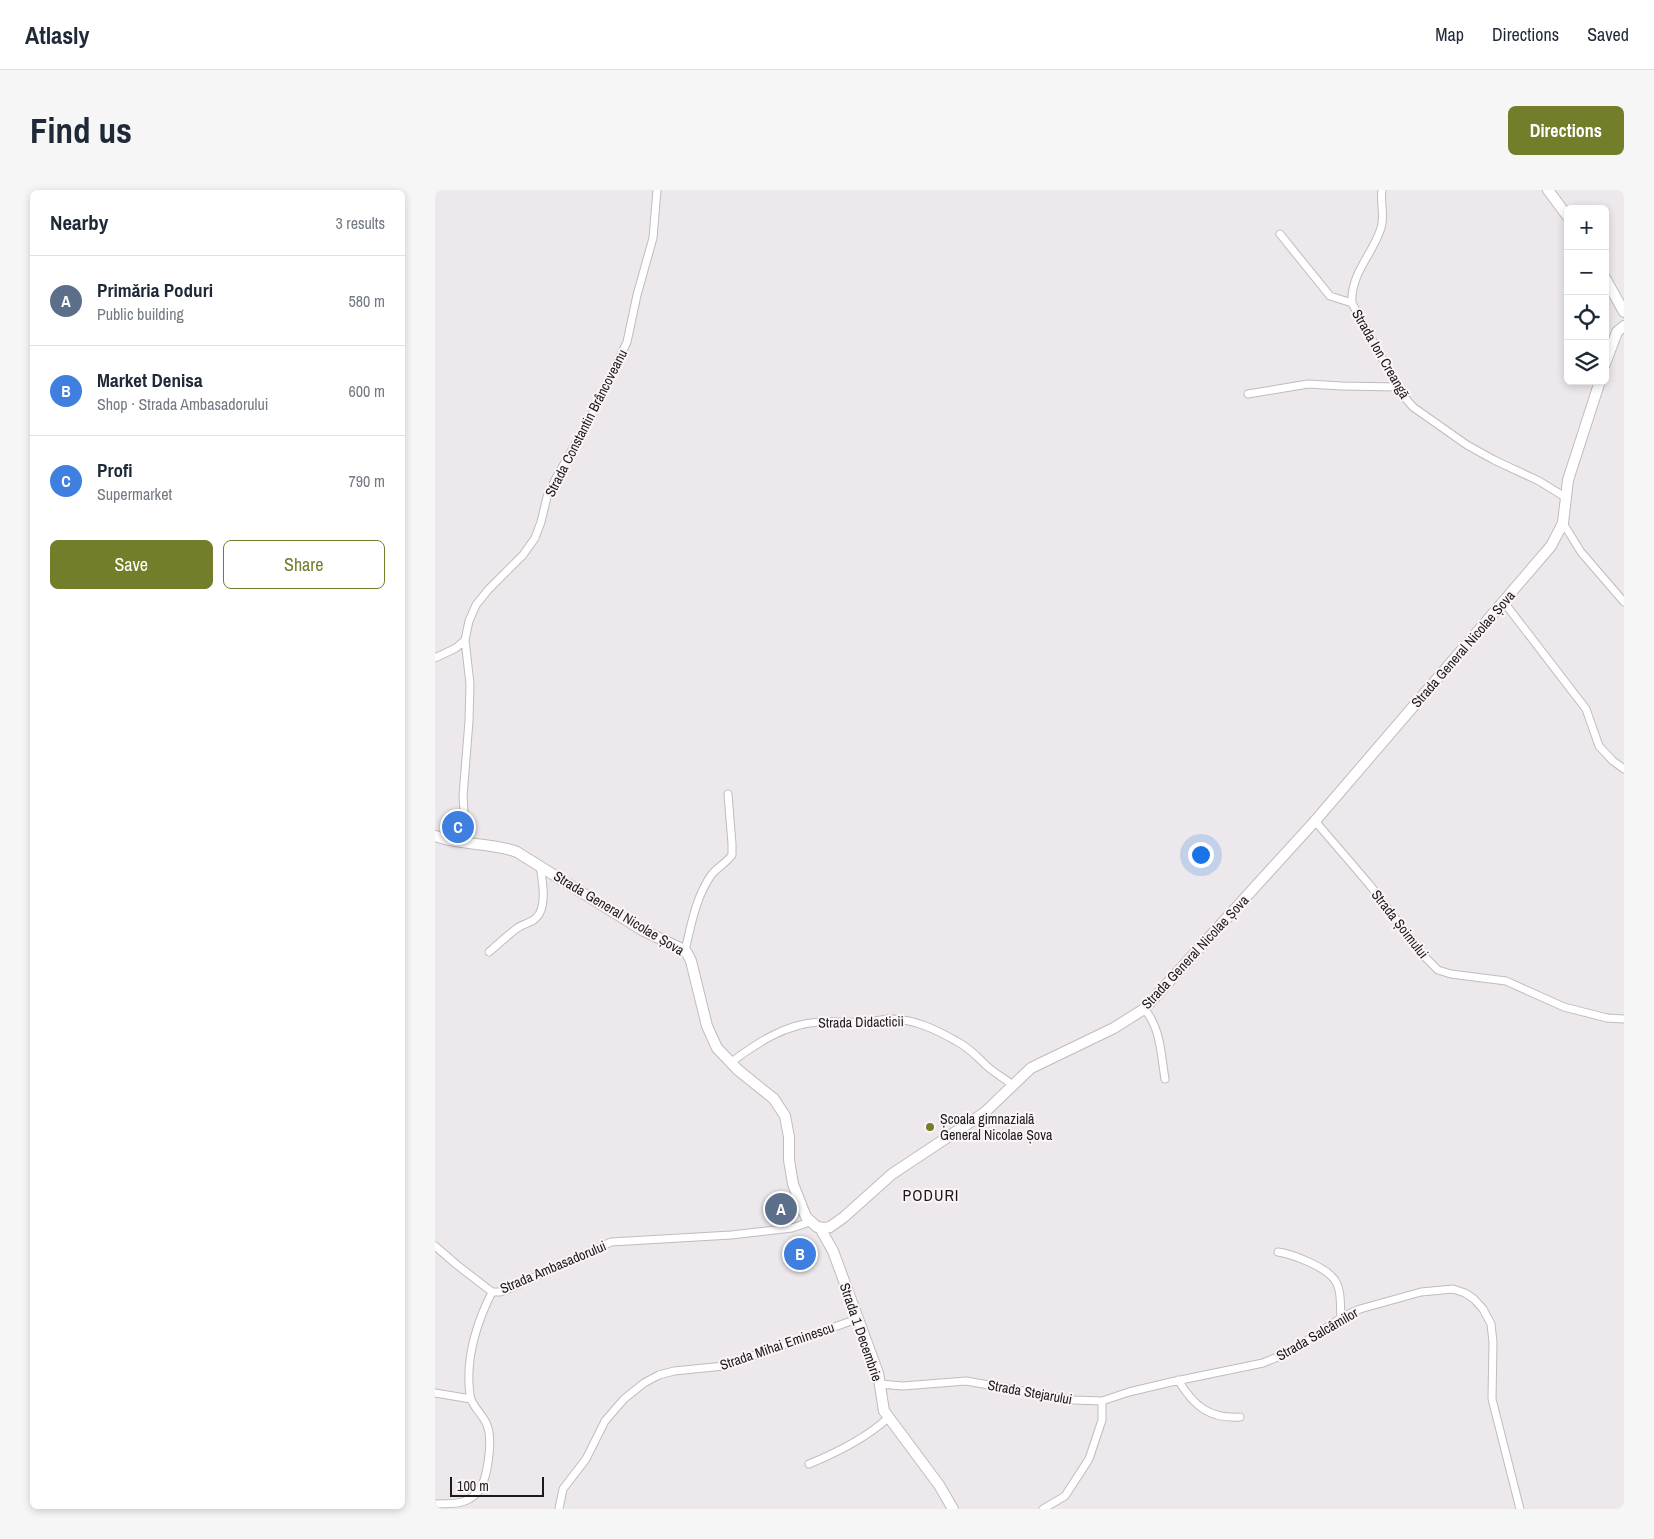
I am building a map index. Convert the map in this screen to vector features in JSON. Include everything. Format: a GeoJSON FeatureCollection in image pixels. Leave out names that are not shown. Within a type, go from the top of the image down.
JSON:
{"type":"FeatureCollection","features":[{"type":"Feature","properties":{"kind":"main road"},"geometry":{"type":"LineString","coordinates":[[1548,190],[1564,212]]}},
{"type":"Feature","properties":{"kind":"main road"},"geometry":{"type":"LineString","coordinates":[[1609,285],[1624,312]]}},
{"type":"Feature","properties":{"kind":"main road"},"geometry":{"type":"LineString","coordinates":[[1609,353],[1617,332],[1624,326]]}},
{"type":"Feature","properties":{"kind":"main road","name":"Strada General Nicolae Șova"},"geometry":{"type":"LineString","coordinates":[[820,1228],[830,1227],[835,1224],[892,1174],[985,1113],[1025,1073],[1036,1065],[1114,1028],[1144,1009],[1315,821],[1551,546],[1563,523],[1565,497],[1569,480],[1599,385]]}},
{"type":"Feature","properties":{"kind":"main road","name":"Strada General Nicolae Șova"},"geometry":{"type":"LineString","coordinates":[[435,836],[466,844],[509,849],[526,856],[642,930],[685,951],[691,961],[710,1035],[717,1048],[730,1063],[774,1099],[785,1116],[788,1128],[793,1184],[800,1205],[810,1222]]}},
{"type":"Feature","properties":{"kind":"main road"},"geometry":{"type":"LineString","coordinates":[[810,1222],[820,1228]]}},
{"type":"Feature","properties":{"kind":"main road","name":"Strada 1 Decembrie"},"geometry":{"type":"LineString","coordinates":[[820,1228],[833,1251],[878,1373],[882,1405],[888,1418],[939,1485],[953,1509]]}},
{"type":"Feature","properties":{"kind":"street","name":"Strada Constantin Brâncoveanu"},"geometry":{"type":"LineString","coordinates":[[466,844],[463,796],[470,684],[465,640],[469,621],[476,605],[488,590],[523,555],[535,538],[547,497],[589,420],[627,342],[637,295],[653,238],[657,190]]}},
{"type":"Feature","properties":{"kind":"street","name":"Strada Ion Creangă"},"geometry":{"type":"LineString","coordinates":[[1382,190],[1382,227],[1363,262],[1351,294],[1352,303],[1398,386],[1413,407],[1460,441],[1494,460],[1539,481],[1565,497]]}},
{"type":"Feature","properties":{"kind":"street"},"geometry":{"type":"LineString","coordinates":[[1280,234],[1330,296],[1352,303]]}},
{"type":"Feature","properties":{"kind":"street"},"geometry":{"type":"LineString","coordinates":[[1248,394],[1308,384],[1398,386]]}},
{"type":"Feature","properties":{"kind":"street"},"geometry":{"type":"LineString","coordinates":[[1563,523],[1581,552],[1624,602]]}},
{"type":"Feature","properties":{"kind":"street"},"geometry":{"type":"LineString","coordinates":[[1503,601],[1586,709],[1599,746],[1613,761],[1624,768]]}},
{"type":"Feature","properties":{"kind":"street"},"geometry":{"type":"LineString","coordinates":[[435,658],[456,648],[465,640]]}},
{"type":"Feature","properties":{"kind":"street"},"geometry":{"type":"LineString","coordinates":[[685,951],[696,910],[705,886],[715,870],[732,855],[728,794]]}},
{"type":"Feature","properties":{"kind":"street","name":"Strada Șoimului"},"geometry":{"type":"LineString","coordinates":[[1315,821],[1369,884],[1425,958],[1438,970],[1451,974],[1506,981],[1564,1007],[1607,1018],[1624,1019]]}},
{"type":"Feature","properties":{"kind":"street"},"geometry":{"type":"LineString","coordinates":[[489,952],[517,928],[533,920],[539,914],[543,889],[539,865]]}},
{"type":"Feature","properties":{"kind":"street"},"geometry":{"type":"LineString","coordinates":[[1144,1009],[1151,1016],[1157,1032],[1165,1079]]}},
{"type":"Feature","properties":{"kind":"street","name":"Strada Didacticii"},"geometry":{"type":"LineString","coordinates":[[730,1063],[751,1047],[770,1036],[801,1025],[825,1021],[869,1022],[888,1019],[901,1020],[914,1022],[957,1041],[1013,1085]]}},
{"type":"Feature","properties":{"kind":"street","name":"Strada Ambasadorului"},"geometry":{"type":"LineString","coordinates":[[471,1399],[469,1368],[471,1348],[491,1292],[499,1292],[511,1288],[611,1242],[731,1235],[792,1228],[810,1222]]}},
{"type":"Feature","properties":{"kind":"street"},"geometry":{"type":"LineString","coordinates":[[435,1246],[491,1292]]}},
{"type":"Feature","properties":{"kind":"street"},"geometry":{"type":"LineString","coordinates":[[1278,1252],[1305,1260],[1334,1278],[1339,1294],[1341,1318]]}},
{"type":"Feature","properties":{"kind":"street","name":"Strada Salcâmilor"},"geometry":{"type":"LineString","coordinates":[[1178,1380],[1247,1367],[1281,1357],[1351,1312],[1378,1302],[1430,1290],[1453,1289],[1465,1293],[1483,1308],[1491,1324],[1493,1342],[1492,1400],[1520,1509]]}},
{"type":"Feature","properties":{"kind":"street","name":"Strada Mihai Eminescu"},"geometry":{"type":"LineString","coordinates":[[559,1509],[563,1489],[586,1459],[605,1421],[624,1399],[644,1383],[659,1375],[674,1371],[724,1366],[857,1319]]}},
{"type":"Feature","properties":{"kind":"street"},"geometry":{"type":"LineString","coordinates":[[1178,1380],[1191,1399],[1206,1411],[1223,1417],[1240,1417]]}},
{"type":"Feature","properties":{"kind":"street","name":"Strada Stejarului"},"geometry":{"type":"LineString","coordinates":[[880,1384],[911,1386],[967,1381],[1074,1400],[1102,1401],[1178,1380]]}},
{"type":"Feature","properties":{"kind":"street"},"geometry":{"type":"LineString","coordinates":[[435,1394],[471,1399],[485,1419],[489,1431],[489,1451],[483,1482],[478,1491],[465,1501],[435,1504]]}},
{"type":"Feature","properties":{"kind":"street"},"geometry":{"type":"LineString","coordinates":[[1043,1509],[1065,1496],[1089,1459],[1102,1420],[1102,1401]]}},
{"type":"Feature","properties":{"kind":"street"},"geometry":{"type":"LineString","coordinates":[[809,1464],[871,1432],[888,1418]]}},
{"type":"Feature","properties":{"kind":"place","name":"Profi"},"geometry":{"type":"Point","coordinates":[458,827]}},
{"type":"Feature","properties":{"kind":"place","name":"Școala gimnazială General Nicolae Șova"},"geometry":{"type":"Point","coordinates":[930,1127]}},
{"type":"Feature","properties":{"kind":"place","name":"Primăria Poduri"},"geometry":{"type":"Point","coordinates":[781,1209]}},
{"type":"Feature","properties":{"kind":"place","name":"Market Denisa"},"geometry":{"type":"Point","coordinates":[800,1254]}},
{"type":"Feature","properties":{"kind":"district","name":"PODURI"},"geometry":{"type":"Point","coordinates":[931,1195]}}]}
